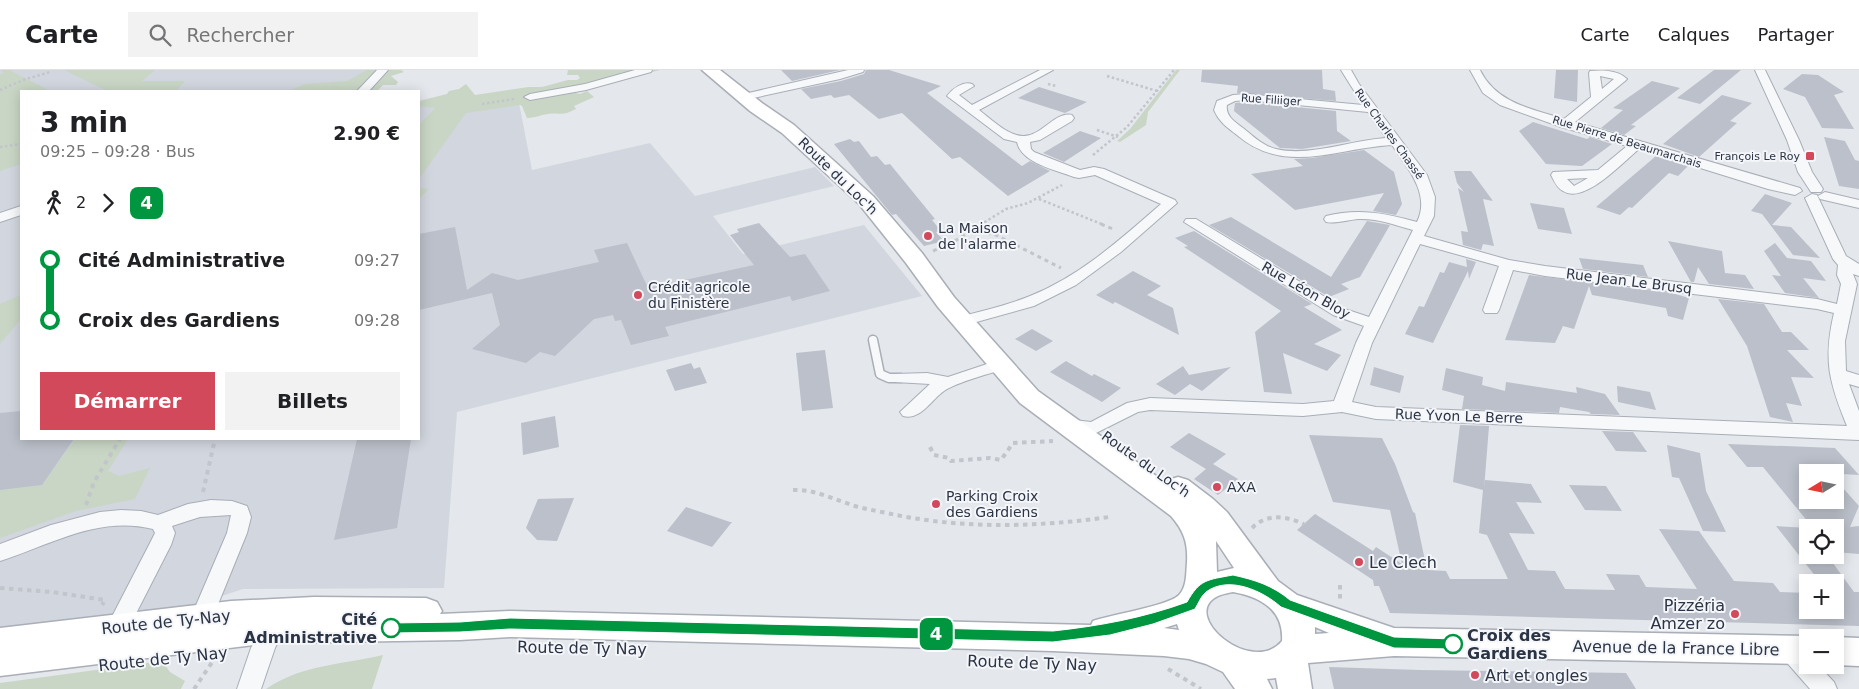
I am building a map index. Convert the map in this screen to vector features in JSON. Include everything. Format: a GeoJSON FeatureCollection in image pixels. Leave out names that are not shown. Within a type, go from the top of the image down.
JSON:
{"type":"FeatureCollection","features":[{"type":"Feature","properties":{"kind":"main road","name":"Route du Loc'h"},"geometry":{"type":"LineString","coordinates":[[710,70],[750,96],[771,106],[788,129],[866,200],[914,258],[962,321],[1002,364],[1029,397],[1148,484],[1192,519],[1202,540],[1196,598]]}},
{"type":"Feature","properties":{"kind":"main road","name":"Route du Loc'h"},"geometry":{"type":"LineString","coordinates":[[719,70],[750,96]]}},
{"type":"Feature","properties":{"kind":"main road","name":"Route du Loc'h"},"geometry":{"type":"LineString","coordinates":[[1002,364],[1167,478],[1210,512],[1276,597]]}},
{"type":"Feature","properties":{"kind":"main road"},"geometry":{"type":"LineString","coordinates":[[1223,657],[1250,666],[1266,666],[1279,663],[1291,654],[1298,641],[1298,628],[1294,616],[1276,597],[1250,583],[1233,580],[1217,582],[1196,598],[1192,624],[1199,638],[1223,657],[1255,689]]}},
{"type":"Feature","properties":{"kind":"main road","name":"Avenue de la France Libre"},"geometry":{"type":"LineString","coordinates":[[1276,597],[1394,642]]}},
{"type":"Feature","properties":{"kind":"main road","name":"Route de Ty Nay"},"geometry":{"type":"LineString","coordinates":[[1053,637],[1124,627],[1153,619],[1196,598]]}},
{"type":"Feature","properties":{"kind":"main road","name":"Route de Ty-Nay"},"geometry":{"type":"LineString","coordinates":[[0,642],[107,629],[197,628],[277,621],[460,627],[510,624]]}},
{"type":"Feature","properties":{"kind":"main road","name":"Route de Ty Nay"},"geometry":{"type":"LineString","coordinates":[[510,624],[1053,637],[1164,642],[1189,645],[1223,657]]}},
{"type":"Feature","properties":{"kind":"main road","name":"Route de Ty-Nay"},"geometry":{"type":"LineString","coordinates":[[0,662],[107,629]]}},
{"type":"Feature","properties":{"kind":"main road","name":"Avenue de la France Libre"},"geometry":{"type":"LineString","coordinates":[[1291,654],[1321,647],[1394,642],[1799,650]]}},
{"type":"Feature","properties":{"kind":"main road"},"geometry":{"type":"LineString","coordinates":[[1844,651],[1859,652]]}},
{"type":"Feature","properties":{"kind":"main road"},"geometry":{"type":"LineString","coordinates":[[1291,654],[1295,689]]}},
{"type":"Feature","properties":{"kind":"street"},"geometry":{"type":"LineString","coordinates":[[364,90],[383,70]]}},
{"type":"Feature","properties":{"kind":"street"},"geometry":{"type":"LineString","coordinates":[[530,97],[586,87],[646,70]]}},
{"type":"Feature","properties":{"kind":"street"},"geometry":{"type":"LineString","coordinates":[[750,96],[859,70]]}},
{"type":"Feature","properties":{"kind":"street"},"geometry":{"type":"LineString","coordinates":[[971,110],[1048,70]]}},
{"type":"Feature","properties":{"kind":"street","name":"Rue Charles Chassé"},"geometry":{"type":"LineString","coordinates":[[1346,70],[1371,109],[1420,175],[1426,188],[1429,206],[1427,216],[1419,233],[1373,324]]}},
{"type":"Feature","properties":{"kind":"street","name":"Rue Pierre de Beaumarchais"},"geometry":{"type":"LineString","coordinates":[[1474,70],[1484,89],[1498,100],[1530,113],[1773,186],[1797,189],[1801,195],[1818,195],[1859,204]]}},
{"type":"Feature","properties":{"kind":"street"},"geometry":{"type":"LineString","coordinates":[[1760,70],[1794,140],[1805,172],[1818,195],[1840,259],[1853,267],[1845,275],[1854,282],[1844,310],[1836,349],[1836,362],[1848,407],[1859,434]]}},
{"type":"Feature","properties":{"kind":"street"},"geometry":{"type":"LineString","coordinates":[[968,86],[954,93],[953,96],[1008,136],[1023,140],[1036,138],[1068,118]]}},
{"type":"Feature","properties":{"kind":"street","name":"Rue Filiiger"},"geometry":{"type":"LineString","coordinates":[[1371,109],[1246,97],[1228,99],[1221,103],[1220,110],[1228,122],[1250,140],[1262,148],[1279,153],[1294,153],[1370,142],[1394,141]]}},
{"type":"Feature","properties":{"kind":"street"},"geometry":{"type":"LineString","coordinates":[[1565,124],[1597,98]]}},
{"type":"Feature","properties":{"kind":"street"},"geometry":{"type":"LineString","coordinates":[[962,321],[1039,298],[1112,253],[1164,208],[1099,172],[1074,172],[1030,154],[1025,150],[1023,140]]}},
{"type":"Feature","properties":{"kind":"street"},"geometry":{"type":"LineString","coordinates":[[1601,174],[1636,145]]}},
{"type":"Feature","properties":{"kind":"street"},"geometry":{"type":"LineString","coordinates":[[1797,189],[1793,181],[1794,176],[1805,172]]}},
{"type":"Feature","properties":{"kind":"street"},"geometry":{"type":"LineString","coordinates":[[0,218],[20,210]]}},
{"type":"Feature","properties":{"kind":"street"},"geometry":{"type":"LineString","coordinates":[[1332,219],[1353,214],[1370,214],[1419,233]]}},
{"type":"Feature","properties":{"kind":"street","name":"Rue Léon Bloy"},"geometry":{"type":"LineString","coordinates":[[1191,222],[1334,309],[1373,324]]}},
{"type":"Feature","properties":{"kind":"street","name":"Rue Jean Le Brusq"},"geometry":{"type":"LineString","coordinates":[[1419,233],[1507,264],[1563,273],[1817,304],[1844,310]]}},
{"type":"Feature","properties":{"kind":"street"},"geometry":{"type":"LineString","coordinates":[[1491,310],[1507,264]]}},
{"type":"Feature","properties":{"kind":"street"},"geometry":{"type":"LineString","coordinates":[[1342,406],[1345,392],[1373,324]]}},
{"type":"Feature","properties":{"kind":"street"},"geometry":{"type":"LineString","coordinates":[[909,412],[929,393],[947,382],[979,374],[1002,364]]}},
{"type":"Feature","properties":{"kind":"street"},"geometry":{"type":"LineString","coordinates":[[1839,375],[1859,381]]}},
{"type":"Feature","properties":{"kind":"street"},"geometry":{"type":"LineString","coordinates":[[901,378],[927,378],[947,382]]}},
{"type":"Feature","properties":{"kind":"street","name":"Rue Yvon Le Berre"},"geometry":{"type":"LineString","coordinates":[[1094,428],[1133,407],[1144,404],[1303,410],[1342,406],[1376,413],[1859,434]]}},
{"type":"Feature","properties":{"kind":"street"},"geometry":{"type":"LineString","coordinates":[[1066,425],[1094,428]]}},
{"type":"Feature","properties":{"kind":"street"},"geometry":{"type":"LineString","coordinates":[[160,523],[179,514],[198,510],[220,507],[234,508],[240,511],[241,517],[237,533],[197,628]]}},
{"type":"Feature","properties":{"kind":"street"},"geometry":{"type":"LineString","coordinates":[[0,553],[54,532],[102,520],[124,517],[150,519],[160,523],[165,533],[163,539],[107,629]]}},
{"type":"Feature","properties":{"kind":"street"},"geometry":{"type":"LineString","coordinates":[[249,689],[277,621]]}},
{"type":"Feature","properties":{"kind":"street"},"geometry":{"type":"LineString","coordinates":[[1815,674],[1825,689]]}},
{"type":"Feature","properties":{"kind":"lane"},"geometry":{"type":"LineString","coordinates":[[873,340],[880,374],[889,378],[901,378]]}},
{"type":"Feature","properties":{"kind":"path"},"geometry":{"type":"LineString","coordinates":[[914,258],[950,244],[1006,209],[1039,198],[1118,137],[1133,122],[1174,70]]}},
{"type":"Feature","properties":{"kind":"path"},"geometry":{"type":"LineString","coordinates":[[0,90],[50,72]]}},
{"type":"Feature","properties":{"kind":"path"},"geometry":{"type":"LineString","coordinates":[[1107,76],[1158,91]]}},
{"type":"Feature","properties":{"kind":"path"},"geometry":{"type":"LineString","coordinates":[[482,104],[530,97]]}},
{"type":"Feature","properties":{"kind":"path"},"geometry":{"type":"LineString","coordinates":[[1097,130],[1118,137]]}},
{"type":"Feature","properties":{"kind":"path"},"geometry":{"type":"LineString","coordinates":[[0,146],[20,144]]}},
{"type":"Feature","properties":{"kind":"path"},"geometry":{"type":"LineString","coordinates":[[1039,198],[1131,237]]}},
{"type":"Feature","properties":{"kind":"path"},"geometry":{"type":"LineString","coordinates":[[971,230],[996,235],[1077,276]]}},
{"type":"Feature","properties":{"kind":"path"},"geometry":{"type":"LineString","coordinates":[[85,509],[94,482],[119,440]]}},
{"type":"Feature","properties":{"kind":"path"},"geometry":{"type":"LineString","coordinates":[[198,510],[214,440]]}},
{"type":"Feature","properties":{"kind":"path"},"geometry":{"type":"LineString","coordinates":[[930,447],[934,455],[949,458],[951,461],[990,458],[1001,460],[1013,443]]}},
{"type":"Feature","properties":{"kind":"path"},"geometry":{"type":"LineString","coordinates":[[793,490],[804,489],[827,498],[887,513],[950,522],[1021,524],[1109,517]]}},
{"type":"Feature","properties":{"kind":"path"},"geometry":{"type":"LineString","coordinates":[[1251,528],[1263,519],[1272,518],[1294,520],[1304,524]]}},
{"type":"Feature","properties":{"kind":"path"},"geometry":{"type":"LineString","coordinates":[[0,588],[35,589],[105,600],[107,629]]}},
{"type":"Feature","properties":{"kind":"shaded area"},"geometry":{"type":"Polygon","coordinates":[[[0,70],[378,70],[360,90],[20,90],[20,440],[420,440],[420,102],[519,103],[532,170],[650,143],[695,196],[815,167],[834,186],[713,216],[743,254],[864,225],[922,296],[457,412],[444,588],[243,589],[191,606],[0,628],[0,70]]]}},
{"type":"Feature","properties":{"kind":"green space"},"geometry":{"type":"Polygon","coordinates":[[[1,70],[14,70],[11,71],[48,90],[20,90],[20,164],[0,171],[0,74],[4,73],[1,70]]]}},
{"type":"Feature","properties":{"kind":"green space"},"geometry":{"type":"Polygon","coordinates":[[[64,70],[155,70],[142,81],[185,81],[177,90],[105,90],[64,70]]]}},
{"type":"Feature","properties":{"kind":"green space"},"geometry":{"type":"Polygon","coordinates":[[[367,70],[401,70],[404,72],[391,76],[398,82],[396,85],[383,85],[378,90],[291,90],[305,84],[347,81],[367,70]]]}},
{"type":"Feature","properties":{"kind":"green space"},"geometry":{"type":"Polygon","coordinates":[[[568,70],[660,70],[572,92],[580,94],[587,91],[594,97],[574,106],[576,109],[564,114],[548,114],[527,118],[520,105],[466,113],[420,178],[420,124],[435,108],[420,106],[420,101],[447,94],[449,91],[459,89],[466,84],[475,95],[529,87],[542,87],[580,78],[578,75],[567,75],[568,70]]]}},
{"type":"Feature","properties":{"kind":"green space"},"geometry":{"type":"Polygon","coordinates":[[[1176,70],[1180,70],[1148,112],[1146,125],[1120,142],[1117,141],[1130,129],[1176,70]]]}},
{"type":"Feature","properties":{"kind":"green space"},"geometry":{"type":"Polygon","coordinates":[[[420,188],[429,189],[420,198],[420,188]]]}},
{"type":"Feature","properties":{"kind":"green space"},"geometry":{"type":"Polygon","coordinates":[[[20,295],[20,320],[0,344],[0,304],[20,295]]]}},
{"type":"Feature","properties":{"kind":"green space"},"geometry":{"type":"Polygon","coordinates":[[[74,440],[127,440],[108,471],[119,476],[150,468],[135,499],[76,511],[0,538],[0,490],[42,485],[74,440]]]}},
{"type":"Feature","properties":{"kind":"green space"},"geometry":{"type":"Polygon","coordinates":[[[383,655],[372,689],[266,689],[280,681],[308,670],[383,655]]]}},
{"type":"Feature","properties":{"kind":"green space"},"geometry":{"type":"Polygon","coordinates":[[[162,661],[170,672],[185,681],[181,689],[0,689],[0,683],[162,661]]]}},
{"type":"Feature","properties":{"kind":"building"},"geometry":{"type":"Polygon","coordinates":[[[781,70],[840,70],[792,81],[781,70]]]}},
{"type":"Feature","properties":{"kind":"building"},"geometry":{"type":"Polygon","coordinates":[[[866,70],[889,70],[941,86],[927,93],[1022,166],[1030,161],[1050,171],[1008,196],[960,157],[952,159],[902,113],[879,119],[849,95],[834,98],[831,95],[811,99],[801,89],[841,81],[864,74],[866,70]]]}},
{"type":"Feature","properties":{"kind":"building"},"geometry":{"type":"Polygon","coordinates":[[[1202,70],[1322,70],[1323,89],[1335,91],[1336,101],[1237,93],[1238,86],[1201,82],[1202,70]]]}},
{"type":"Feature","properties":{"kind":"building"},"geometry":{"type":"Polygon","coordinates":[[[1556,70],[1578,70],[1577,102],[1554,98],[1556,70]]]}},
{"type":"Feature","properties":{"kind":"building"},"geometry":{"type":"Polygon","coordinates":[[[1714,70],[1741,70],[1700,104],[1677,98],[1714,70]]]}},
{"type":"Feature","properties":{"kind":"building"},"geometry":{"type":"Polygon","coordinates":[[[1802,74],[1818,75],[1844,92],[1834,95],[1854,129],[1822,128],[1805,97],[1783,89],[1802,74]]]}},
{"type":"Feature","properties":{"kind":"building"},"geometry":{"type":"Polygon","coordinates":[[[1652,81],[1680,88],[1631,125],[1636,126],[1624,135],[1601,128],[1623,110],[1613,108],[1652,81]]]}},
{"type":"Feature","properties":{"kind":"building"},"geometry":{"type":"Polygon","coordinates":[[[1039,87],[1087,102],[1065,113],[1018,98],[1039,87]]]}},
{"type":"Feature","properties":{"kind":"building"},"geometry":{"type":"Polygon","coordinates":[[[1722,95],[1752,103],[1730,121],[1737,123],[1699,157],[1663,144],[1722,95]]]}},
{"type":"Feature","properties":{"kind":"building"},"geometry":{"type":"Polygon","coordinates":[[[1246,102],[1336,111],[1337,131],[1351,141],[1302,149],[1280,148],[1234,111],[1235,103],[1246,102]]]}},
{"type":"Feature","properties":{"kind":"building"},"geometry":{"type":"Polygon","coordinates":[[[1533,122],[1587,139],[1590,137],[1612,144],[1582,166],[1546,164],[1519,131],[1533,122]]]}},
{"type":"Feature","properties":{"kind":"building"},"geometry":{"type":"Polygon","coordinates":[[[1080,131],[1101,138],[1064,162],[1043,153],[1080,131]]]}},
{"type":"Feature","properties":{"kind":"building"},"geometry":{"type":"Polygon","coordinates":[[[1824,137],[1845,141],[1855,160],[1859,161],[1859,189],[1839,186],[1824,137]]]}},
{"type":"Feature","properties":{"kind":"building"},"geometry":{"type":"Polygon","coordinates":[[[850,139],[854,142],[859,141],[871,157],[877,156],[885,165],[890,164],[935,219],[932,220],[941,231],[936,232],[944,241],[924,246],[896,214],[892,215],[834,144],[850,139]]]}},
{"type":"Feature","properties":{"kind":"building"},"geometry":{"type":"Polygon","coordinates":[[[1364,150],[1394,172],[1402,204],[1396,215],[1373,211],[1384,193],[1295,210],[1251,174],[1303,166],[1294,159],[1364,150]]]}},
{"type":"Feature","properties":{"kind":"building"},"geometry":{"type":"Polygon","coordinates":[[[1656,156],[1688,166],[1678,176],[1669,173],[1632,208],[1629,207],[1620,215],[1596,207],[1656,156]]]}},
{"type":"Feature","properties":{"kind":"building"},"geometry":{"type":"Polygon","coordinates":[[[1454,171],[1471,171],[1493,201],[1483,199],[1494,246],[1483,244],[1481,250],[1463,245],[1461,231],[1468,232],[1458,188],[1464,192],[1457,183],[1454,171]]]}},
{"type":"Feature","properties":{"kind":"building"},"geometry":{"type":"Polygon","coordinates":[[[1765,194],[1792,203],[1772,225],[1791,227],[1820,258],[1793,255],[1762,214],[1751,211],[1765,194]]]}},
{"type":"Feature","properties":{"kind":"building"},"geometry":{"type":"Polygon","coordinates":[[[1530,203],[1564,208],[1572,234],[1538,229],[1530,203]]]}},
{"type":"Feature","properties":{"kind":"building"},"geometry":{"type":"Polygon","coordinates":[[[1231,217],[1331,277],[1367,221],[1390,225],[1360,277],[1341,284],[1349,289],[1329,297],[1209,225],[1231,217]]]}},
{"type":"Feature","properties":{"kind":"building","name":"Crédit agricole du Finistère"},"geometry":{"type":"Polygon","coordinates":[[[759,223],[790,257],[805,254],[830,291],[792,301],[790,296],[665,327],[669,336],[631,345],[621,320],[615,321],[613,315],[594,319],[555,356],[540,352],[526,363],[472,349],[500,325],[492,293],[420,310],[420,234],[455,227],[467,290],[492,273],[518,280],[599,262],[594,250],[627,243],[648,288],[754,265],[730,235],[739,232],[737,229],[759,223]]]}},
{"type":"Feature","properties":{"kind":"building"},"geometry":{"type":"Polygon","coordinates":[[[1194,231],[1312,304],[1304,307],[1342,330],[1314,344],[1341,355],[1327,371],[1283,353],[1292,394],[1264,392],[1255,332],[1281,311],[1184,247],[1188,246],[1175,238],[1194,231]]]}},
{"type":"Feature","properties":{"kind":"building"},"geometry":{"type":"Polygon","coordinates":[[[1668,241],[1722,251],[1725,273],[1745,275],[1754,289],[1709,284],[1698,267],[1694,282],[1691,282],[1668,241]]]}},
{"type":"Feature","properties":{"kind":"building"},"geometry":{"type":"Polygon","coordinates":[[[1775,243],[1787,258],[1811,261],[1826,281],[1803,278],[1819,298],[1785,293],[1772,275],[1781,276],[1764,251],[1775,243]]]}},
{"type":"Feature","properties":{"kind":"building"},"geometry":{"type":"Polygon","coordinates":[[[1579,258],[1643,265],[1648,277],[1583,269],[1579,258]]]}},
{"type":"Feature","properties":{"kind":"building"},"geometry":{"type":"Polygon","coordinates":[[[1466,259],[1476,262],[1469,279],[1468,271],[1433,343],[1405,334],[1419,306],[1424,307],[1440,272],[1444,273],[1449,262],[1467,267],[1466,259]]]}},
{"type":"Feature","properties":{"kind":"building"},"geometry":{"type":"Polygon","coordinates":[[[1133,271],[1161,286],[1147,295],[1173,308],[1179,335],[1115,302],[1113,304],[1096,295],[1133,271]]]}},
{"type":"Feature","properties":{"kind":"building"},"geometry":{"type":"Polygon","coordinates":[[[1529,275],[1672,293],[1689,298],[1683,320],[1668,316],[1666,308],[1592,295],[1589,286],[1574,329],[1563,326],[1555,343],[1505,340],[1529,275]]]}},
{"type":"Feature","properties":{"kind":"building"},"geometry":{"type":"Polygon","coordinates":[[[1718,299],[1764,304],[1782,332],[1791,332],[1809,350],[1787,350],[1814,378],[1791,377],[1802,406],[1786,403],[1793,422],[1770,417],[1747,346],[1718,299]]]}},
{"type":"Feature","properties":{"kind":"building"},"geometry":{"type":"Polygon","coordinates":[[[1032,329],[1053,341],[1036,351],[1015,339],[1032,329]]]}},
{"type":"Feature","properties":{"kind":"building"},"geometry":{"type":"Polygon","coordinates":[[[825,350],[833,408],[802,411],[796,353],[825,350]]]}},
{"type":"Feature","properties":{"kind":"building"},"geometry":{"type":"Polygon","coordinates":[[[1066,361],[1092,376],[1094,374],[1121,388],[1102,402],[1050,372],[1066,361]]]}},
{"type":"Feature","properties":{"kind":"building"},"geometry":{"type":"Polygon","coordinates":[[[691,363],[694,369],[700,367],[707,383],[675,391],[666,370],[691,363]]]}},
{"type":"Feature","properties":{"kind":"building"},"geometry":{"type":"Polygon","coordinates":[[[1183,366],[1189,375],[1231,367],[1202,391],[1190,384],[1175,395],[1156,384],[1183,366]]]}},
{"type":"Feature","properties":{"kind":"building"},"geometry":{"type":"Polygon","coordinates":[[[1374,367],[1404,376],[1400,393],[1370,385],[1374,367]]]}},
{"type":"Feature","properties":{"kind":"building"},"geometry":{"type":"Polygon","coordinates":[[[1446,368],[1483,377],[1482,385],[1505,391],[1506,382],[1577,393],[1576,387],[1605,394],[1620,415],[1591,414],[1589,412],[1560,407],[1559,413],[1462,409],[1464,396],[1442,390],[1446,368]]]}},
{"type":"Feature","properties":{"kind":"building"},"geometry":{"type":"Polygon","coordinates":[[[1617,386],[1650,392],[1656,410],[1618,402],[1617,386]]]}},
{"type":"Feature","properties":{"kind":"building"},"geometry":{"type":"Polygon","coordinates":[[[20,411],[20,440],[73,440],[42,485],[0,490],[0,413],[20,411]]]}},
{"type":"Feature","properties":{"kind":"building"},"geometry":{"type":"Polygon","coordinates":[[[555,416],[559,447],[523,455],[521,423],[555,416]]]}},
{"type":"Feature","properties":{"kind":"building"},"geometry":{"type":"Polygon","coordinates":[[[1460,425],[1489,426],[1484,489],[1485,480],[1531,484],[1542,503],[1516,502],[1535,534],[1509,533],[1528,570],[1555,571],[1565,589],[1615,590],[1606,574],[1639,575],[1646,587],[1697,589],[1659,529],[1699,531],[1734,581],[1773,583],[1780,592],[1799,593],[1799,619],[1844,619],[1844,578],[1854,592],[1859,592],[1859,626],[1390,613],[1379,586],[1374,586],[1373,580],[1297,530],[1315,514],[1373,551],[1376,547],[1402,564],[1390,510],[1333,502],[1309,435],[1382,438],[1415,513],[1427,570],[1446,571],[1450,579],[1508,579],[1487,535],[1479,533],[1483,490],[1453,482],[1460,425]]]}},
{"type":"Feature","properties":{"kind":"building"},"geometry":{"type":"Polygon","coordinates":[[[1602,431],[1633,432],[1647,452],[1616,451],[1602,431]]]}},
{"type":"Feature","properties":{"kind":"building"},"geometry":{"type":"Polygon","coordinates":[[[1189,433],[1226,454],[1213,464],[1238,479],[1218,495],[1194,479],[1206,469],[1170,447],[1189,433]]]}},
{"type":"Feature","properties":{"kind":"building"},"geometry":{"type":"Polygon","coordinates":[[[357,440],[411,440],[397,528],[334,540],[357,440]]]}},
{"type":"Feature","properties":{"kind":"building"},"geometry":{"type":"Polygon","coordinates":[[[1728,444],[1835,448],[1859,475],[1844,474],[1844,464],[1799,464],[1799,509],[1844,509],[1844,489],[1859,506],[1850,527],[1859,526],[1859,554],[1844,553],[1844,519],[1806,519],[1763,467],[1747,467],[1728,444]]]}},
{"type":"Feature","properties":{"kind":"building"},"geometry":{"type":"Polygon","coordinates":[[[1667,445],[1700,453],[1706,491],[1726,532],[1703,531],[1679,478],[1672,477],[1667,445]]]}},
{"type":"Feature","properties":{"kind":"building"},"geometry":{"type":"Polygon","coordinates":[[[1569,485],[1606,486],[1622,511],[1585,510],[1569,485]]]}},
{"type":"Feature","properties":{"kind":"building"},"geometry":{"type":"Polygon","coordinates":[[[574,498],[557,541],[537,540],[526,528],[538,499],[574,498]]]}},
{"type":"Feature","properties":{"kind":"building"},"geometry":{"type":"Polygon","coordinates":[[[686,507],[732,522],[712,547],[667,531],[686,507]]]}},
{"type":"Feature","properties":{"kind":"building"},"geometry":{"type":"Polygon","coordinates":[[[1776,526],[1799,527],[1799,555],[1776,526]]]}},
{"type":"Feature","properties":{"kind":"building"},"geometry":{"type":"Polygon","coordinates":[[[1806,564],[1834,564],[1841,574],[1814,574],[1806,564]]]}},
{"type":"Feature","properties":{"kind":"building"},"geometry":{"type":"Polygon","coordinates":[[[1329,667],[1626,673],[1636,689],[1334,689],[1329,667]]]}},
{"type":"Feature","properties":{"kind":"bus line","name":"4"},"geometry":{"type":"LineString","coordinates":[[391,628],[510,624],[1053,637],[1124,627],[1173,613],[1191,606],[1200,590],[1212,584],[1233,580],[1256,584],[1273,593],[1286,604],[1394,642],[1453,644]]}},
{"type":"Feature","properties":{"kind":"place","name":"François Le Roy"},"geometry":{"type":"Point","coordinates":[1810,156]}},
{"type":"Feature","properties":{"kind":"place","name":"La Maison de l'alarme"},"geometry":{"type":"Point","coordinates":[928,236]}},
{"type":"Feature","properties":{"kind":"place","name":"Crédit agricole du Finistère"},"geometry":{"type":"Point","coordinates":[638,295]}},
{"type":"Feature","properties":{"kind":"place","name":"AXA"},"geometry":{"type":"Point","coordinates":[1217,487]}},
{"type":"Feature","properties":{"kind":"place","name":"Parking Croix des Gardiens"},"geometry":{"type":"Point","coordinates":[936,504]}},
{"type":"Feature","properties":{"kind":"place","name":"Le Clech"},"geometry":{"type":"Point","coordinates":[1359,562]}},
{"type":"Feature","properties":{"kind":"place","name":"Pizzéria Amzer zo"},"geometry":{"type":"Point","coordinates":[1735,614]}},
{"type":"Feature","properties":{"kind":"place","name":"Cité Administrative"},"geometry":{"type":"Point","coordinates":[391,628]}},
{"type":"Feature","properties":{"kind":"place","name":"Croix des Gardiens"},"geometry":{"type":"Point","coordinates":[1453,644]}},
{"type":"Feature","properties":{"kind":"place","name":"Art et ongles"},"geometry":{"type":"Point","coordinates":[1475,675]}}]}
